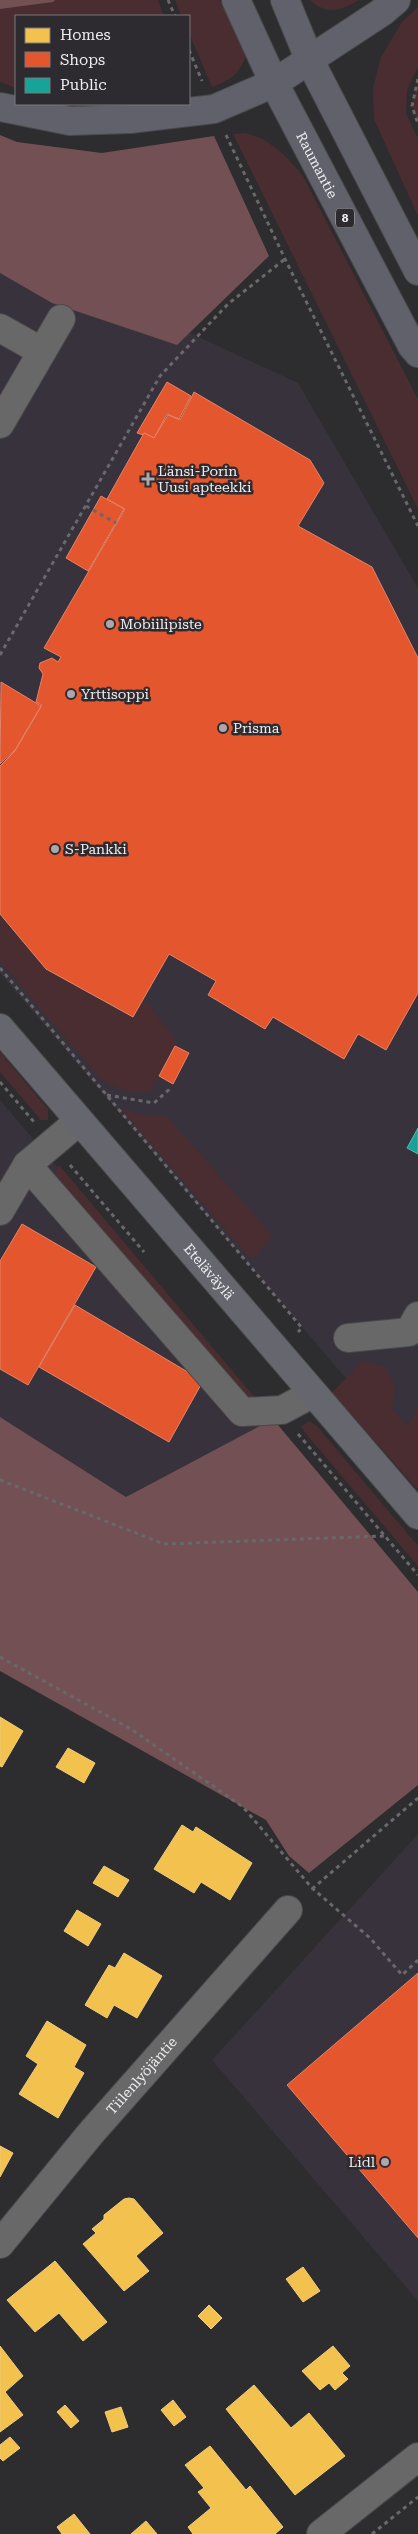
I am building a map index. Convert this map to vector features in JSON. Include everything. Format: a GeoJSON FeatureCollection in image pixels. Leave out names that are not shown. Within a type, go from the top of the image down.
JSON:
{"type":"FeatureCollection","features":[{"type":"Feature","properties":{"kind":"highway","name":"Raumantie"},"geometry":{"type":"LineString","coordinates":[[236,0],[274,82],[412,346],[418,353]]}},
{"type":"Feature","properties":{"kind":"highway"},"geometry":{"type":"LineString","coordinates":[[284,0],[310,61],[418,271]]}},
{"type":"Feature","properties":{"kind":"highway"},"geometry":{"type":"LineString","coordinates":[[0,107],[70,121],[130,119],[214,109],[274,82],[310,61],[396,0]]}},
{"type":"Feature","properties":{"kind":"main road","name":"Eteläväylä"},"geometry":{"type":"LineString","coordinates":[[0,1028],[312,1394],[418,1515]]}},
{"type":"Feature","properties":{"kind":"street"},"geometry":{"type":"LineString","coordinates":[[0,424],[61,319]]}},
{"type":"Feature","properties":{"kind":"street"},"geometry":{"type":"LineString","coordinates":[[0,328],[42,351]]}},
{"type":"Feature","properties":{"kind":"street"},"geometry":{"type":"LineString","coordinates":[[0,1211],[27,1165],[79,1120]]}},
{"type":"Feature","properties":{"kind":"street"},"geometry":{"type":"LineString","coordinates":[[27,1165],[242,1412],[282,1410],[312,1394]]}},
{"type":"Feature","properties":{"kind":"street"},"geometry":{"type":"LineString","coordinates":[[348,1338],[409,1332],[418,1316]]}},
{"type":"Feature","properties":{"kind":"street","name":"Tiilenlyöjäntie"},"geometry":{"type":"LineString","coordinates":[[0,2244],[91,2133],[288,1910]]}},
{"type":"Feature","properties":{"kind":"street"},"geometry":{"type":"LineString","coordinates":[[321,2534],[418,2457]]}},
{"type":"Feature","properties":{"kind":"path"},"geometry":{"type":"LineString","coordinates":[[168,0],[175,15]]}},
{"type":"Feature","properties":{"kind":"path"},"geometry":{"type":"LineString","coordinates":[[190,52],[214,109],[285,259],[418,526]]}},
{"type":"Feature","properties":{"kind":"path"},"geometry":{"type":"LineString","coordinates":[[418,79],[412,106],[418,124]]}},
{"type":"Feature","properties":{"kind":"path"},"geometry":{"type":"LineString","coordinates":[[0,655],[160,376],[228,304],[285,259]]}},
{"type":"Feature","properties":{"kind":"path"},"geometry":{"type":"LineString","coordinates":[[86,506],[116,523]]}},
{"type":"Feature","properties":{"kind":"path"},"geometry":{"type":"LineString","coordinates":[[0,968],[302,1328],[276,1351]]}},
{"type":"Feature","properties":{"kind":"path"},"geometry":{"type":"LineString","coordinates":[[107,1095],[154,1103],[172,1087]]}},
{"type":"Feature","properties":{"kind":"path"},"geometry":{"type":"LineString","coordinates":[[0,1480],[164,1544],[385,1536]]}},
{"type":"Feature","properties":{"kind":"path"},"geometry":{"type":"LineString","coordinates":[[0,1657],[131,1730],[243,1807],[312,1888],[370,1938],[402,1975],[418,1960]]}},
{"type":"Feature","properties":{"kind":"path"},"geometry":{"type":"LineString","coordinates":[[288,1910],[418,1798]]}},
{"type":"Feature","properties":{"kind":"path"},"geometry":{"type":"LineString","coordinates":[[372,2534],[418,2497]]}},
{"type":"Feature","properties":{"kind":"shaded area"},"geometry":{"type":"Polygon","coordinates":[[[0,0],[158,0],[164,15],[15,15],[15,88],[0,82],[0,0]]]}},
{"type":"Feature","properties":{"kind":"shaded area"},"geometry":{"type":"Polygon","coordinates":[[[0,0],[55,0],[53,2],[0,9],[0,0]]]}},
{"type":"Feature","properties":{"kind":"shaded area"},"geometry":{"type":"Polygon","coordinates":[[[175,0],[220,0],[246,55],[241,67],[233,76],[212,87],[190,35],[190,15],[181,15],[175,0]]]}},
{"type":"Feature","properties":{"kind":"shaded area"},"geometry":{"type":"Polygon","coordinates":[[[310,0],[359,0],[340,9],[328,10],[310,0]]]}},
{"type":"Feature","properties":{"kind":"shaded area"},"geometry":{"type":"Polygon","coordinates":[[[418,7],[418,67],[407,90],[406,113],[418,139],[418,216],[374,119],[373,88],[381,57],[402,22],[418,7]]]}},
{"type":"Feature","properties":{"kind":"shaded area"},"geometry":{"type":"Polygon","coordinates":[[[418,79],[418,124],[412,106],[418,79]]]}},
{"type":"Feature","properties":{"kind":"shaded area"},"geometry":{"type":"Polygon","coordinates":[[[247,133],[265,140],[286,157],[303,176],[418,399],[418,509],[233,134],[247,133]]]}},
{"type":"Feature","properties":{"kind":"shaded area"},"geometry":{"type":"Polygon","coordinates":[[[0,135],[17,142],[102,153],[214,136],[269,256],[177,345],[52,303],[0,273],[0,135]]]}},
{"type":"Feature","properties":{"kind":"shaded area"},"geometry":{"type":"Polygon","coordinates":[[[0,245],[298,383],[418,588],[418,1463],[0,973],[0,245]]]}},
{"type":"Feature","properties":{"kind":"shaded area"},"geometry":{"type":"Polygon","coordinates":[[[0,916],[46,970],[133,1019],[145,1000],[177,1042],[150,1092],[124,1090],[100,1078],[0,961],[0,916]]]}},
{"type":"Feature","properties":{"kind":"shaded area"},"geometry":{"type":"Polygon","coordinates":[[[0,1052],[48,1109],[48,1120],[41,1120],[0,1072],[0,1052]]]}},
{"type":"Feature","properties":{"kind":"shaded area"},"geometry":{"type":"Polygon","coordinates":[[[0,1100],[273,1419],[126,1497],[0,1417],[0,1100]]]}},
{"type":"Feature","properties":{"kind":"shaded area"},"geometry":{"type":"Polygon","coordinates":[[[122,1110],[148,1116],[166,1115],[272,1235],[256,1257],[250,1258],[122,1110]]]}},
{"type":"Feature","properties":{"kind":"shaded area"},"geometry":{"type":"Polygon","coordinates":[[[59,1165],[256,1399],[234,1392],[49,1183],[59,1165]]]}},
{"type":"Feature","properties":{"kind":"shaded area"},"geometry":{"type":"Polygon","coordinates":[[[362,1361],[386,1367],[395,1388],[392,1409],[408,1426],[418,1409],[418,1490],[332,1393],[362,1361]]]}},
{"type":"Feature","properties":{"kind":"shaded area"},"geometry":{"type":"Polygon","coordinates":[[[0,1417],[126,1497],[273,1419],[418,1592],[418,1785],[309,1873],[289,1856],[266,1820],[0,1671],[0,1417]]]}},
{"type":"Feature","properties":{"kind":"shaded area"},"geometry":{"type":"Polygon","coordinates":[[[309,1421],[317,1426],[418,1546],[418,1566],[307,1435],[301,1427],[309,1421]]]}},
{"type":"Feature","properties":{"kind":"shaded area"},"geometry":{"type":"Polygon","coordinates":[[[418,1834],[418,2301],[212,2060],[418,1834]]]}},
{"type":"Feature","properties":{"kind":"building: Homes"},"geometry":{"type":"Polygon","coordinates":[[[0,1717],[23,1731],[2,1767],[0,1766],[0,1717]]]}},
{"type":"Feature","properties":{"kind":"building: Homes"},"geometry":{"type":"Polygon","coordinates":[[[68,1748],[95,1763],[84,1783],[56,1767],[68,1748]]]}},
{"type":"Feature","properties":{"kind":"building: Homes"},"geometry":{"type":"Polygon","coordinates":[[[182,1825],[193,1832],[196,1827],[252,1863],[230,1900],[201,1882],[194,1893],[154,1869],[182,1825]]]}},
{"type":"Feature","properties":{"kind":"building: Homes"},"geometry":{"type":"Polygon","coordinates":[[[104,1866],[129,1880],[118,1897],[93,1883],[104,1866]]]}},
{"type":"Feature","properties":{"kind":"building: Homes"},"geometry":{"type":"Polygon","coordinates":[[[77,1910],[101,1924],[88,1946],[64,1931],[77,1910]]]}},
{"type":"Feature","properties":{"kind":"building: Homes"},"geometry":{"type":"Polygon","coordinates":[[[124,1953],[162,1976],[137,2018],[114,2005],[107,2018],[85,2005],[109,1965],[115,1968],[124,1953]]]}},
{"type":"Feature","properties":{"kind":"building: Homes"},"geometry":{"type":"Polygon","coordinates":[[[47,2021],[86,2045],[74,2067],[84,2073],[58,2118],[19,2094],[38,2064],[26,2056],[47,2021]]]}},
{"type":"Feature","properties":{"kind":"building: Homes"},"geometry":{"type":"Polygon","coordinates":[[[0,2146],[13,2153],[0,2177],[0,2146]]]}},
{"type":"Feature","properties":{"kind":"building: Homes"},"geometry":{"type":"Polygon","coordinates":[[[124,2199],[134,2199],[163,2233],[136,2256],[149,2271],[124,2291],[83,2244],[96,2233],[92,2229],[104,2219],[104,2215],[124,2199]]]}},
{"type":"Feature","properties":{"kind":"building: Homes"},"geometry":{"type":"Polygon","coordinates":[[[55,2261],[107,2322],[83,2341],[59,2313],[35,2332],[7,2300],[55,2261]]]}},
{"type":"Feature","properties":{"kind":"building: Homes"},"geometry":{"type":"Polygon","coordinates":[[[303,2267],[320,2291],[303,2302],[286,2279],[303,2267]]]}},
{"type":"Feature","properties":{"kind":"building: Homes"},"geometry":{"type":"Polygon","coordinates":[[[209,2305],[222,2318],[211,2329],[198,2316],[209,2305]]]}},
{"type":"Feature","properties":{"kind":"building: Homes"},"geometry":{"type":"Polygon","coordinates":[[[0,2346],[23,2376],[5,2392],[23,2415],[0,2432],[0,2346]]]}},
{"type":"Feature","properties":{"kind":"building: Homes"},"geometry":{"type":"Polygon","coordinates":[[[333,2346],[350,2366],[342,2373],[348,2379],[335,2390],[329,2383],[320,2390],[302,2371],[333,2346]]]}},
{"type":"Feature","properties":{"kind":"building: Homes"},"geometry":{"type":"Polygon","coordinates":[[[254,2385],[291,2428],[309,2413],[345,2456],[295,2495],[226,2409],[254,2385]]]}},
{"type":"Feature","properties":{"kind":"building: Homes"},"geometry":{"type":"Polygon","coordinates":[[[173,2400],[186,2417],[174,2426],[161,2410],[173,2400]]]}},
{"type":"Feature","properties":{"kind":"building: Homes"},"geometry":{"type":"Polygon","coordinates":[[[65,2405],[79,2421],[71,2428],[57,2412],[65,2405]]]}},
{"type":"Feature","properties":{"kind":"building: Homes"},"geometry":{"type":"Polygon","coordinates":[[[121,2407],[128,2427],[112,2432],[105,2412],[121,2407]]]}},
{"type":"Feature","properties":{"kind":"building: Homes"},"geometry":{"type":"Polygon","coordinates":[[[10,2437],[20,2448],[3,2461],[0,2458],[0,2445],[10,2437]]]}},
{"type":"Feature","properties":{"kind":"building: Homes"},"geometry":{"type":"Polygon","coordinates":[[[210,2446],[246,2490],[250,2486],[283,2527],[275,2534],[193,2534],[188,2527],[211,2508],[198,2492],[204,2488],[185,2465],[210,2446]]]}},
{"type":"Feature","properties":{"kind":"building: Homes"},"geometry":{"type":"Polygon","coordinates":[[[74,2514],[90,2534],[62,2534],[57,2527],[74,2514]]]}},
{"type":"Feature","properties":{"kind":"building: Homes"},"geometry":{"type":"Polygon","coordinates":[[[146,2521],[157,2534],[131,2534],[146,2521]]]}},
{"type":"Feature","properties":{"kind":"building: Shops"},"geometry":{"type":"Polygon","coordinates":[[[167,382],[191,396],[179,419],[167,414],[154,438],[144,433],[143,435],[137,433],[167,382]]]}},
{"type":"Feature","properties":{"kind":"building: Shops","name":"Prisma"},"geometry":{"type":"Polygon","coordinates":[[[194,392],[310,460],[324,483],[298,526],[372,567],[418,658],[418,993],[386,1050],[358,1034],[344,1059],[273,1017],[265,1029],[208,995],[216,981],[169,954],[133,1017],[46,969],[0,914],[0,766],[15,751],[42,705],[36,702],[43,674],[39,668],[40,663],[52,658],[58,662],[61,657],[44,648],[125,509],[107,499],[144,433],[154,438],[168,415],[180,420],[194,392]]]}},
{"type":"Feature","properties":{"kind":"building: Shops"},"geometry":{"type":"Polygon","coordinates":[[[101,496],[124,509],[88,571],[66,558],[101,496]]]}},
{"type":"Feature","properties":{"kind":"building: Shops"},"geometry":{"type":"Polygon","coordinates":[[[1,682],[41,706],[15,750],[0,764],[1,682]]]}},
{"type":"Feature","properties":{"kind":"building: Shops"},"geometry":{"type":"Polygon","coordinates":[[[175,1046],[189,1053],[173,1084],[159,1076],[175,1046]]]}},
{"type":"Feature","properties":{"kind":"building: Shops"},"geometry":{"type":"Polygon","coordinates":[[[22,1224],[96,1267],[28,1385],[0,1369],[0,1261],[22,1224]]]}},
{"type":"Feature","properties":{"kind":"building: Shops"},"geometry":{"type":"Polygon","coordinates":[[[75,1305],[203,1381],[169,1442],[39,1367],[75,1305]]]}},
{"type":"Feature","properties":{"kind":"building: Shops","name":"Lidl"},"geometry":{"type":"Polygon","coordinates":[[[418,1973],[418,2238],[287,2085],[418,1973]]]}},
{"type":"Feature","properties":{"kind":"building: Public"},"geometry":{"type":"Polygon","coordinates":[[[418,1128],[418,1154],[407,1148],[418,1128]]]}},
{"type":"Feature","properties":{"kind":"place","name":"Länsi-Porin Uusi apteekki"},"geometry":{"type":"Point","coordinates":[148,479]}},
{"type":"Feature","properties":{"kind":"place","name":"Mobiilipiste"},"geometry":{"type":"Point","coordinates":[110,624]}},
{"type":"Feature","properties":{"kind":"place","name":"Yrttisoppi"},"geometry":{"type":"Point","coordinates":[71,694]}},
{"type":"Feature","properties":{"kind":"place","name":"Prisma"},"geometry":{"type":"Point","coordinates":[223,728]}},
{"type":"Feature","properties":{"kind":"place","name":"S-Pankki"},"geometry":{"type":"Point","coordinates":[55,849]}},
{"type":"Feature","properties":{"kind":"place","name":"Lidl"},"geometry":{"type":"Point","coordinates":[385,2162]}}]}
